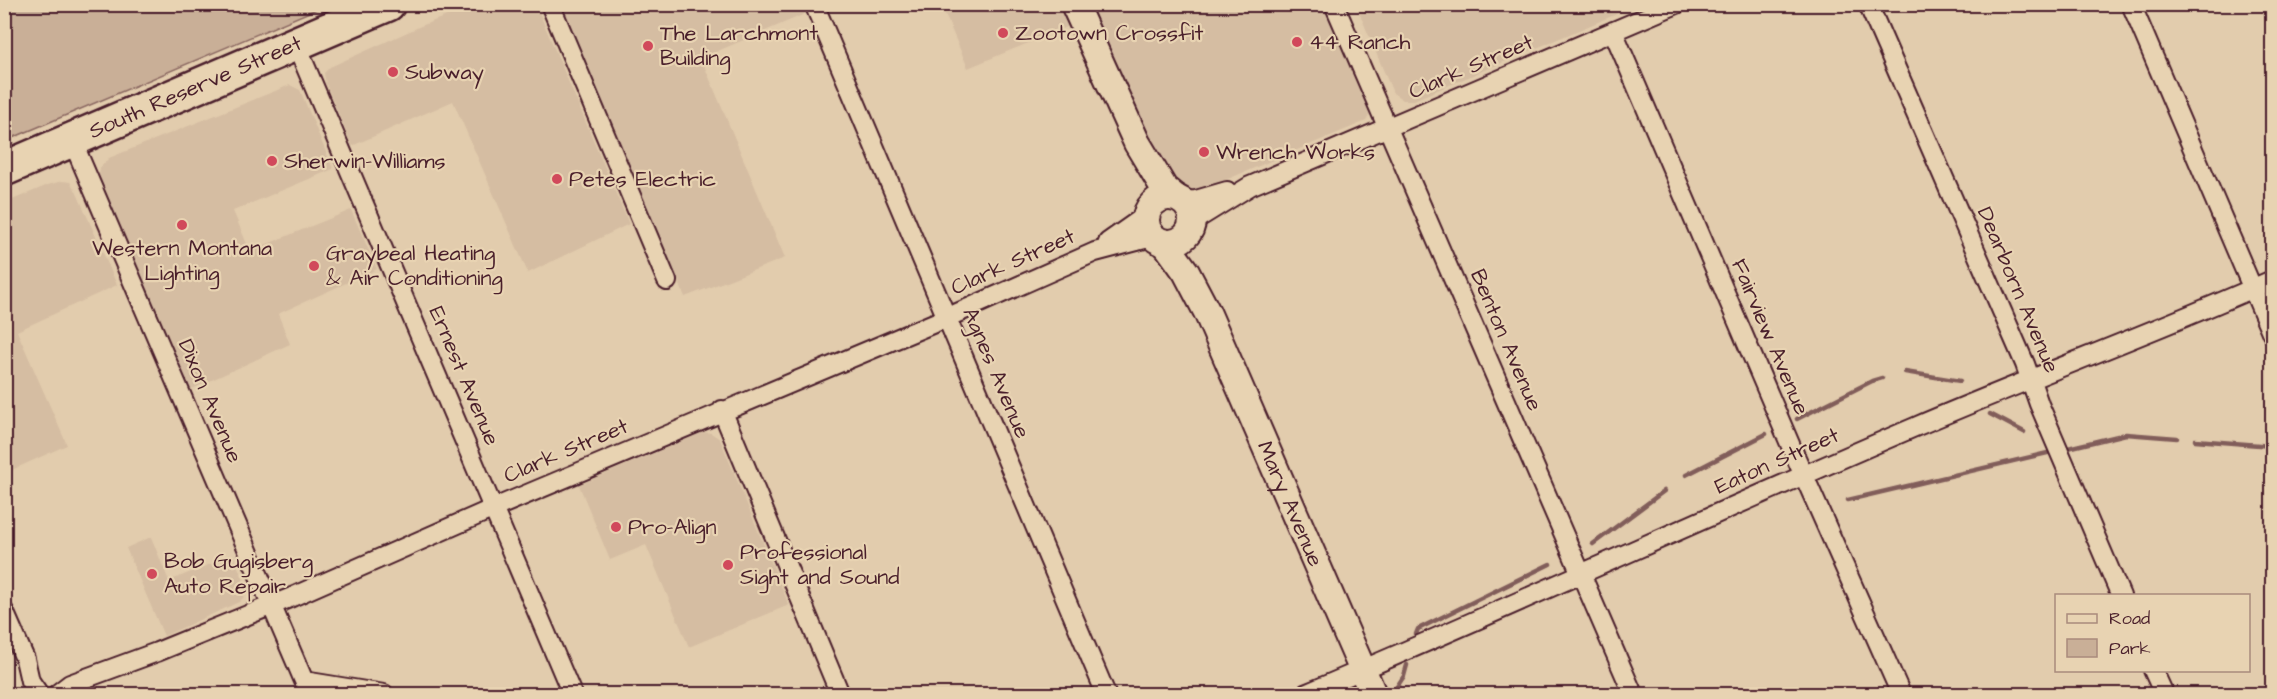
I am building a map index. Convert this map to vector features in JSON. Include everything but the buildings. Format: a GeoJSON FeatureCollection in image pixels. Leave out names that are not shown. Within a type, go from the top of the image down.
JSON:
{"type":"FeatureCollection","features":[{"type":"Feature","properties":{"kind":"highway","name":"South Reserve Street"},"geometry":{"type":"LineString","coordinates":[[4,169],[388,4]]}},
{"type":"Feature","properties":{"kind":"street"},"geometry":{"type":"LineString","coordinates":[[549,4],[667,281]]}},
{"type":"Feature","properties":{"kind":"street","name":"Agnes Avenue"},"geometry":{"type":"LineString","coordinates":[[814,4],[1106,694]]}},
{"type":"Feature","properties":{"kind":"street","name":"Mary Avenue"},"geometry":{"type":"LineString","coordinates":[[1074,4],[1137,143],[1146,175],[1190,259],[1207,312],[1373,694]]}},
{"type":"Feature","properties":{"kind":"street","name":"Benton Avenue"},"geometry":{"type":"LineString","coordinates":[[1334,4],[1633,694]]}},
{"type":"Feature","properties":{"kind":"street","name":"Clark Street"},"geometry":{"type":"LineString","coordinates":[[57,694],[70,684],[157,652],[270,605],[1677,4]]}},
{"type":"Feature","properties":{"kind":"street","name":"Dearborn Avenue"},"geometry":{"type":"LineString","coordinates":[[1868,4],[2031,378],[2039,404],[2120,594]]}},
{"type":"Feature","properties":{"kind":"street"},"geometry":{"type":"LineString","coordinates":[[2131,4],[2272,334]]}},
{"type":"Feature","properties":{"kind":"street","name":"Fairview Avenue"},"geometry":{"type":"LineString","coordinates":[[1613,31],[1803,475],[1901,694]]}},
{"type":"Feature","properties":{"kind":"street","name":"Ernest Avenue"},"geometry":{"type":"LineString","coordinates":[[296,44],[572,694]]}},
{"type":"Feature","properties":{"kind":"street","name":"Dixon Avenue"},"geometry":{"type":"LineString","coordinates":[[72,140],[304,681],[384,694]]}},
{"type":"Feature","properties":{"kind":"street","name":"Eaton Street"},"geometry":{"type":"LineString","coordinates":[[1305,694],[1803,475],[2031,378],[2142,336],[2272,280]]}},
{"type":"Feature","properties":{"kind":"street"},"geometry":{"type":"LineString","coordinates":[[722,410],[840,694]]}},
{"type":"Feature","properties":{"kind":"street"},"geometry":{"type":"LineString","coordinates":[[4,611],[25,659],[30,681],[39,694]]}},
{"type":"Feature","properties":{"kind":"street"},"geometry":{"type":"LineString","coordinates":[[2154,672],[2164,694]]}},
{"type":"Feature","properties":{"kind":"shaded area"},"geometry":{"type":"Polygon","coordinates":[[[477,4],[536,5],[629,224],[528,273],[453,101],[352,146],[326,84],[324,73],[330,67],[421,26],[477,4]]]}},
{"type":"Feature","properties":{"kind":"shaded area"},"geometry":{"type":"Polygon","coordinates":[[[561,5],[801,5],[805,14],[701,58],[785,258],[685,297],[561,5]]]}},
{"type":"Feature","properties":{"kind":"shaded area"},"geometry":{"type":"Polygon","coordinates":[[[941,5],[1065,5],[1074,24],[968,68],[941,5]]]}},
{"type":"Feature","properties":{"kind":"shaded area"},"geometry":{"type":"Polygon","coordinates":[[[1090,5],[1326,5],[1371,112],[1366,121],[1190,195],[1163,174],[1090,5]]]}},
{"type":"Feature","properties":{"kind":"shaded area"},"geometry":{"type":"Polygon","coordinates":[[[1356,5],[1638,5],[1414,100],[1403,100],[1393,93],[1356,5]]]}},
{"type":"Feature","properties":{"kind":"shaded area"},"geometry":{"type":"Polygon","coordinates":[[[2259,5],[2272,5],[2272,37],[2259,5]]]}},
{"type":"Feature","properties":{"kind":"shaded area"},"geometry":{"type":"Polygon","coordinates":[[[290,85],[300,90],[333,169],[233,211],[250,251],[351,210],[377,269],[278,314],[290,344],[190,390],[99,176],[100,168],[109,158],[290,85]]]}},
{"type":"Feature","properties":{"kind":"shaded area"},"geometry":{"type":"Polygon","coordinates":[[[62,181],[70,182],[76,191],[117,285],[17,331],[67,445],[12,470],[4,452],[5,203],[62,181]]]}},
{"type":"Feature","properties":{"kind":"shaded area"},"geometry":{"type":"Polygon","coordinates":[[[704,432],[711,433],[720,439],[789,605],[689,647],[646,545],[610,560],[579,485],[704,432]]]}},
{"type":"Feature","properties":{"kind":"shaded area"},"geometry":{"type":"Polygon","coordinates":[[[151,537],[169,581],[233,555],[246,586],[247,591],[244,597],[239,602],[164,636],[126,548],[151,537]]]}},
{"type":"Feature","properties":{"kind":"green space"},"geometry":{"type":"Polygon","coordinates":[[[5,4],[326,4],[326,5],[5,141],[5,4]]]}},
{"type":"Feature","properties":{"kind":"waterway"},"geometry":{"type":"LineString","coordinates":[[1905,372],[1960,381]]}},
{"type":"Feature","properties":{"kind":"waterway"},"geometry":{"type":"LineString","coordinates":[[1797,419],[1882,378]]}},
{"type":"Feature","properties":{"kind":"waterway"},"geometry":{"type":"LineString","coordinates":[[1990,414],[2024,432]]}},
{"type":"Feature","properties":{"kind":"waterway"},"geometry":{"type":"LineString","coordinates":[[1686,475],[1766,434]]}},
{"type":"Feature","properties":{"kind":"waterway"},"geometry":{"type":"LineString","coordinates":[[2064,449],[2126,434],[2177,438]]}},
{"type":"Feature","properties":{"kind":"waterway"},"geometry":{"type":"LineString","coordinates":[[2195,440],[2272,446]]}},
{"type":"Feature","properties":{"kind":"waterway"},"geometry":{"type":"LineString","coordinates":[[1848,500],[2056,451]]}},
{"type":"Feature","properties":{"kind":"waterway"},"geometry":{"type":"LineString","coordinates":[[1593,544],[1664,491]]}},
{"type":"Feature","properties":{"kind":"waterway"},"geometry":{"type":"LineString","coordinates":[[1416,634],[1418,629],[1550,564]]}},
{"type":"Feature","properties":{"kind":"waterway"},"geometry":{"type":"LineString","coordinates":[[1392,694],[1404,676],[1407,665]]}},
{"type":"Feature","properties":{"kind":"place","name":"Zootown Crossfit"},"geometry":{"type":"Point","coordinates":[1003,33]}},
{"type":"Feature","properties":{"kind":"place","name":"44 Ranch"},"geometry":{"type":"Point","coordinates":[1297,42]}},
{"type":"Feature","properties":{"kind":"place","name":"The Larchmont Building"},"geometry":{"type":"Point","coordinates":[648,46]}},
{"type":"Feature","properties":{"kind":"place","name":"Subway"},"geometry":{"type":"Point","coordinates":[393,72]}},
{"type":"Feature","properties":{"kind":"place","name":"Wrench Works"},"geometry":{"type":"Point","coordinates":[1204,152]}},
{"type":"Feature","properties":{"kind":"place","name":"Sherwin-Williams"},"geometry":{"type":"Point","coordinates":[272,161]}},
{"type":"Feature","properties":{"kind":"place","name":"Petes Electric"},"geometry":{"type":"Point","coordinates":[557,179]}},
{"type":"Feature","properties":{"kind":"place","name":"Western Montana Lighting"},"geometry":{"type":"Point","coordinates":[182,225]}},
{"type":"Feature","properties":{"kind":"place","name":"Graybeal Heating & Air Conditioning"},"geometry":{"type":"Point","coordinates":[314,266]}},
{"type":"Feature","properties":{"kind":"place","name":"Pro-Align"},"geometry":{"type":"Point","coordinates":[616,527]}},
{"type":"Feature","properties":{"kind":"place","name":"Professional Sight and Sound"},"geometry":{"type":"Point","coordinates":[728,565]}},
{"type":"Feature","properties":{"kind":"place","name":"Bob Gugisberg Auto Repair"},"geometry":{"type":"Point","coordinates":[152,574]}}]}
